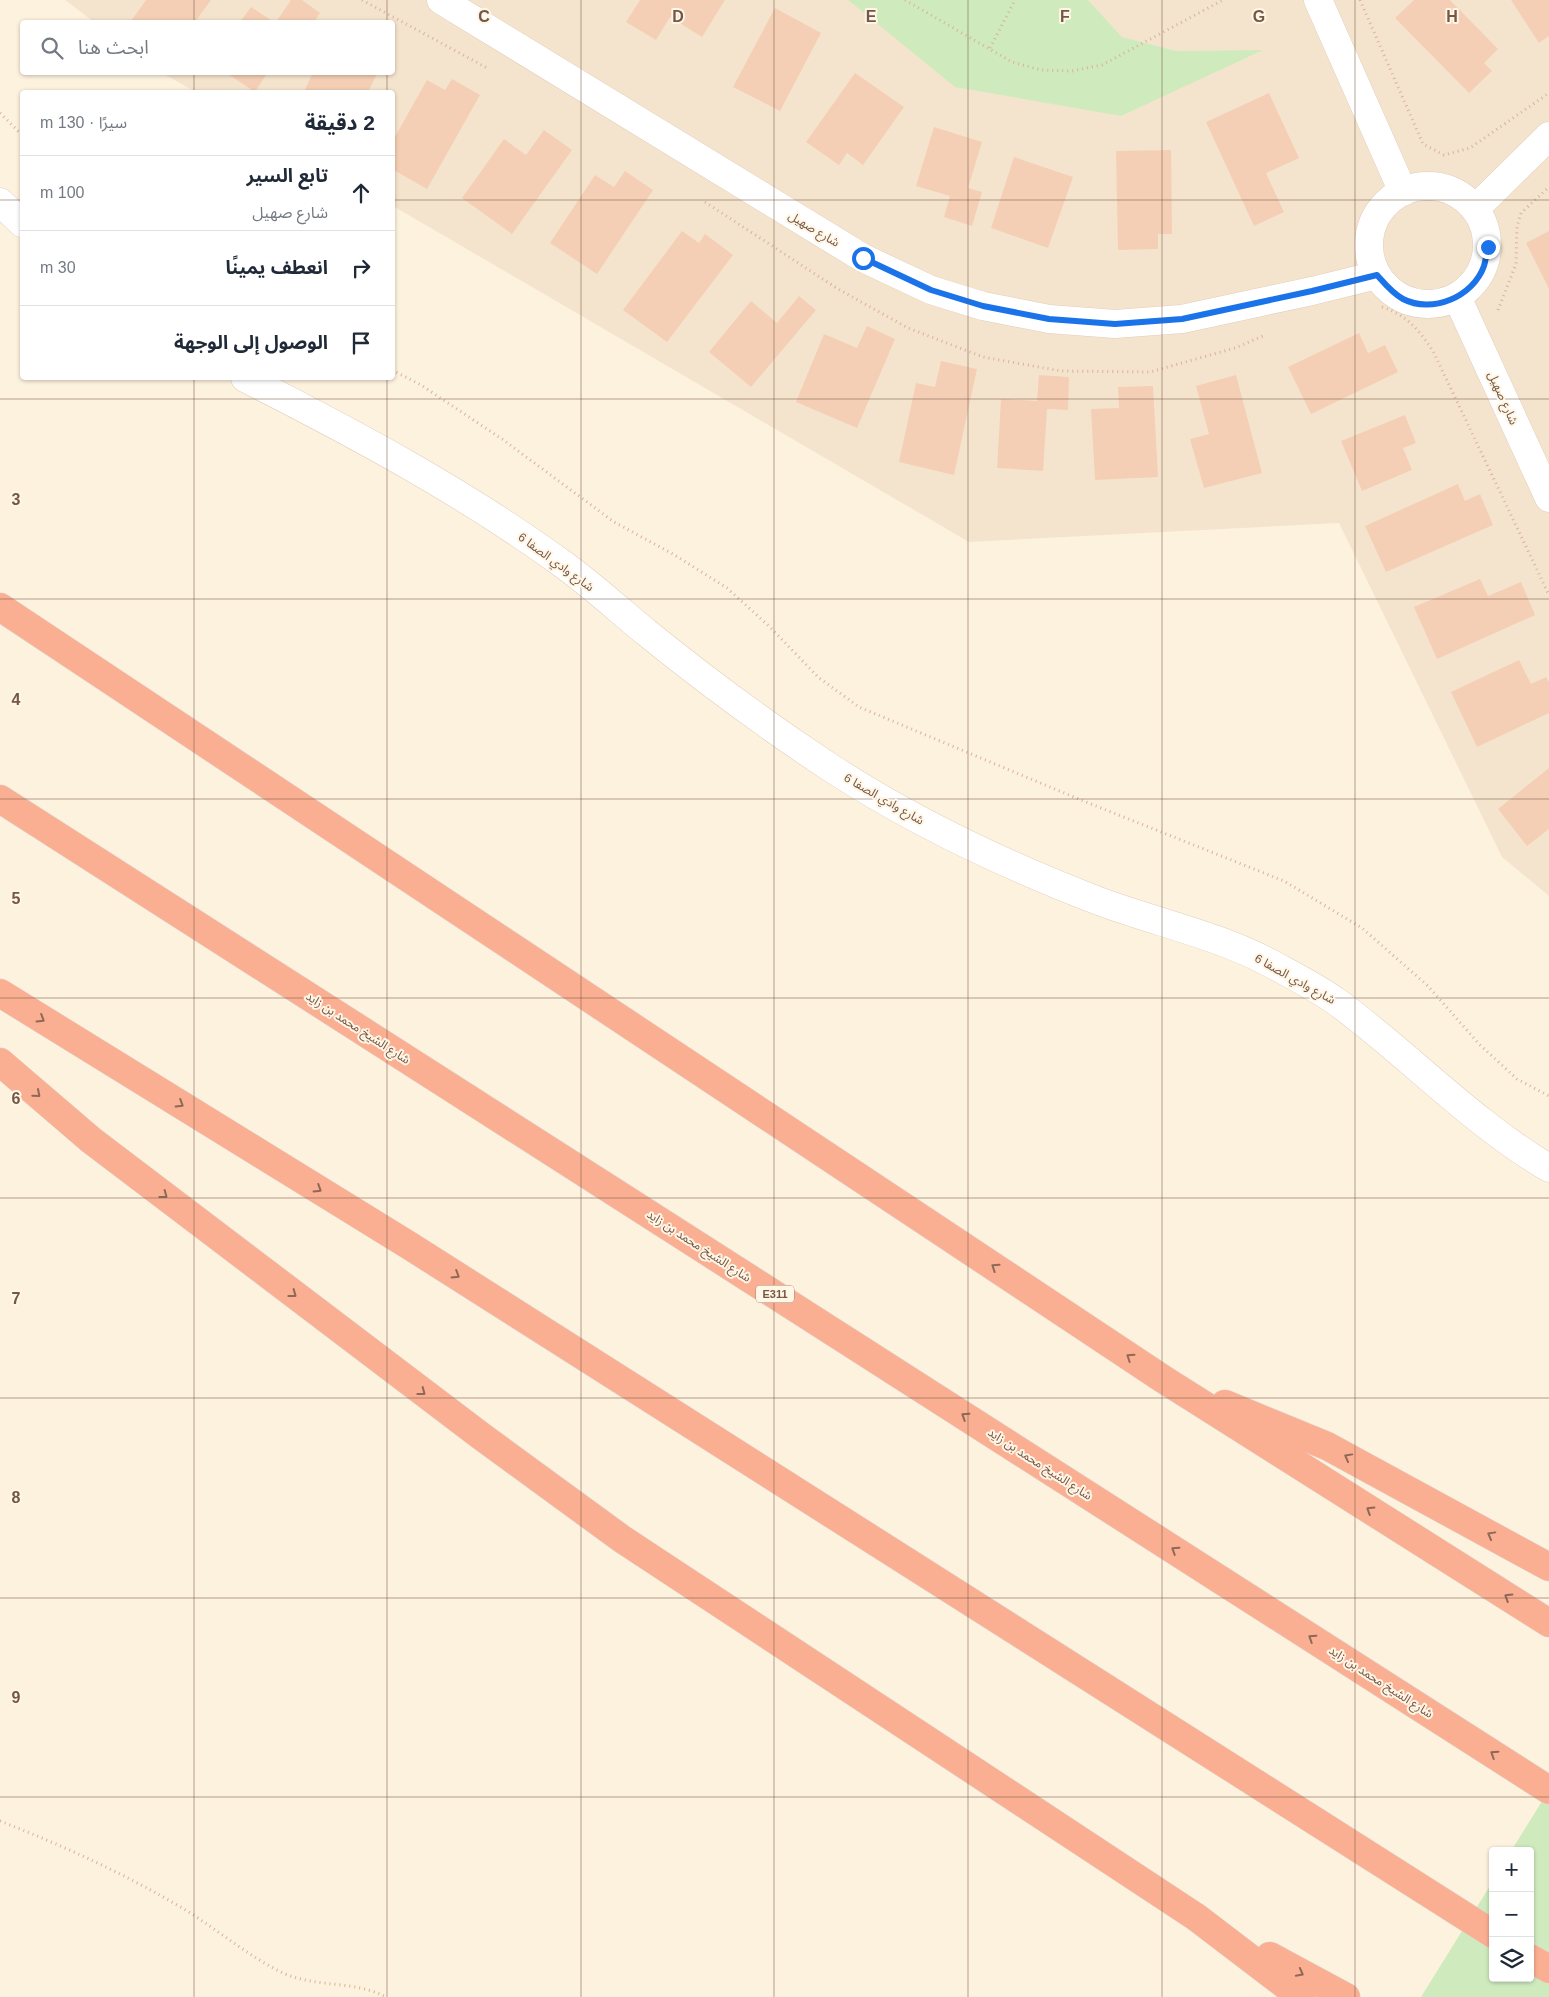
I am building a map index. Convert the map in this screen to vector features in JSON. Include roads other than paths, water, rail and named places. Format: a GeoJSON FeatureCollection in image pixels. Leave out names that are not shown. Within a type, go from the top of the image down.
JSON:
{"type":"FeatureCollection","features":[{"type":"Feature","properties":{"kind":"highway"},"geometry":{"type":"LineString","coordinates":[[0,607],[1163,1379],[1549,1623]]}},
{"type":"Feature","properties":{"kind":"highway","name":"شارع الشيخ محمد بن زايد"},"geometry":{"type":"LineString","coordinates":[[0,799],[1549,1790]]}},
{"type":"Feature","properties":{"kind":"highway"},"geometry":{"type":"LineString","coordinates":[[0,993],[419,1252],[1489,1931]]}},
{"type":"Feature","properties":{"kind":"highway"},"geometry":{"type":"LineString","coordinates":[[0,1062],[91,1140],[473,1430],[622,1540],[1196,1917],[1301,1997]]}},
{"type":"Feature","properties":{"kind":"highway"},"geometry":{"type":"LineString","coordinates":[[1163,1379],[1327,1446],[1549,1567]]}},
{"type":"Feature","properties":{"kind":"highway"},"geometry":{"type":"LineString","coordinates":[[1522,1772],[1549,1784]]}},
{"type":"Feature","properties":{"kind":"highway"},"geometry":{"type":"LineString","coordinates":[[1196,1917],[1346,1997]]}},
{"type":"Feature","properties":{"kind":"highway"},"geometry":{"type":"LineString","coordinates":[[1534,1960],[1549,1969]]}},
{"type":"Feature","properties":{"kind":"street","name":"شارع صهيل"},"geometry":{"type":"LineString","coordinates":[[441,0],[863,258],[931,290],[983,306],[1049,319],[1106,323],[1182,319],[1294,296],[1377,275]]}},
{"type":"Feature","properties":{"kind":"street"},"geometry":{"type":"LineString","coordinates":[[1318,0],[1403,192]]}},
{"type":"Feature","properties":{"kind":"street"},"geometry":{"type":"LineString","coordinates":[[1475,209],[1549,136]]}},
{"type":"Feature","properties":{"kind":"street"},"geometry":{"type":"LineString","coordinates":[[1422,186],[1442,188],[1460,196],[1475,209],[1485,227],[1488,247],[1484,267],[1473,284],[1457,297],[1440,303],[1422,304],[1404,299],[1389,289],[1377,275],[1370,257],[1370,237],[1375,218],[1387,203],[1403,192],[1422,186]]}},
{"type":"Feature","properties":{"kind":"street"},"geometry":{"type":"LineString","coordinates":[[0,202],[20,221]]}},
{"type":"Feature","properties":{"kind":"street","name":"شارع صهيل"},"geometry":{"type":"LineString","coordinates":[[1457,297],[1549,498]]}},
{"type":"Feature","properties":{"kind":"street","name":"شارع وادي الصفا 6"},"geometry":{"type":"LineString","coordinates":[[249,380],[353,434],[460,495],[565,566],[650,636],[746,708],[829,766],[916,818],[1007,863],[1100,902],[1197,932],[1267,962],[1333,1000],[1393,1046],[1454,1099],[1525,1154],[1549,1168]]}}]}
